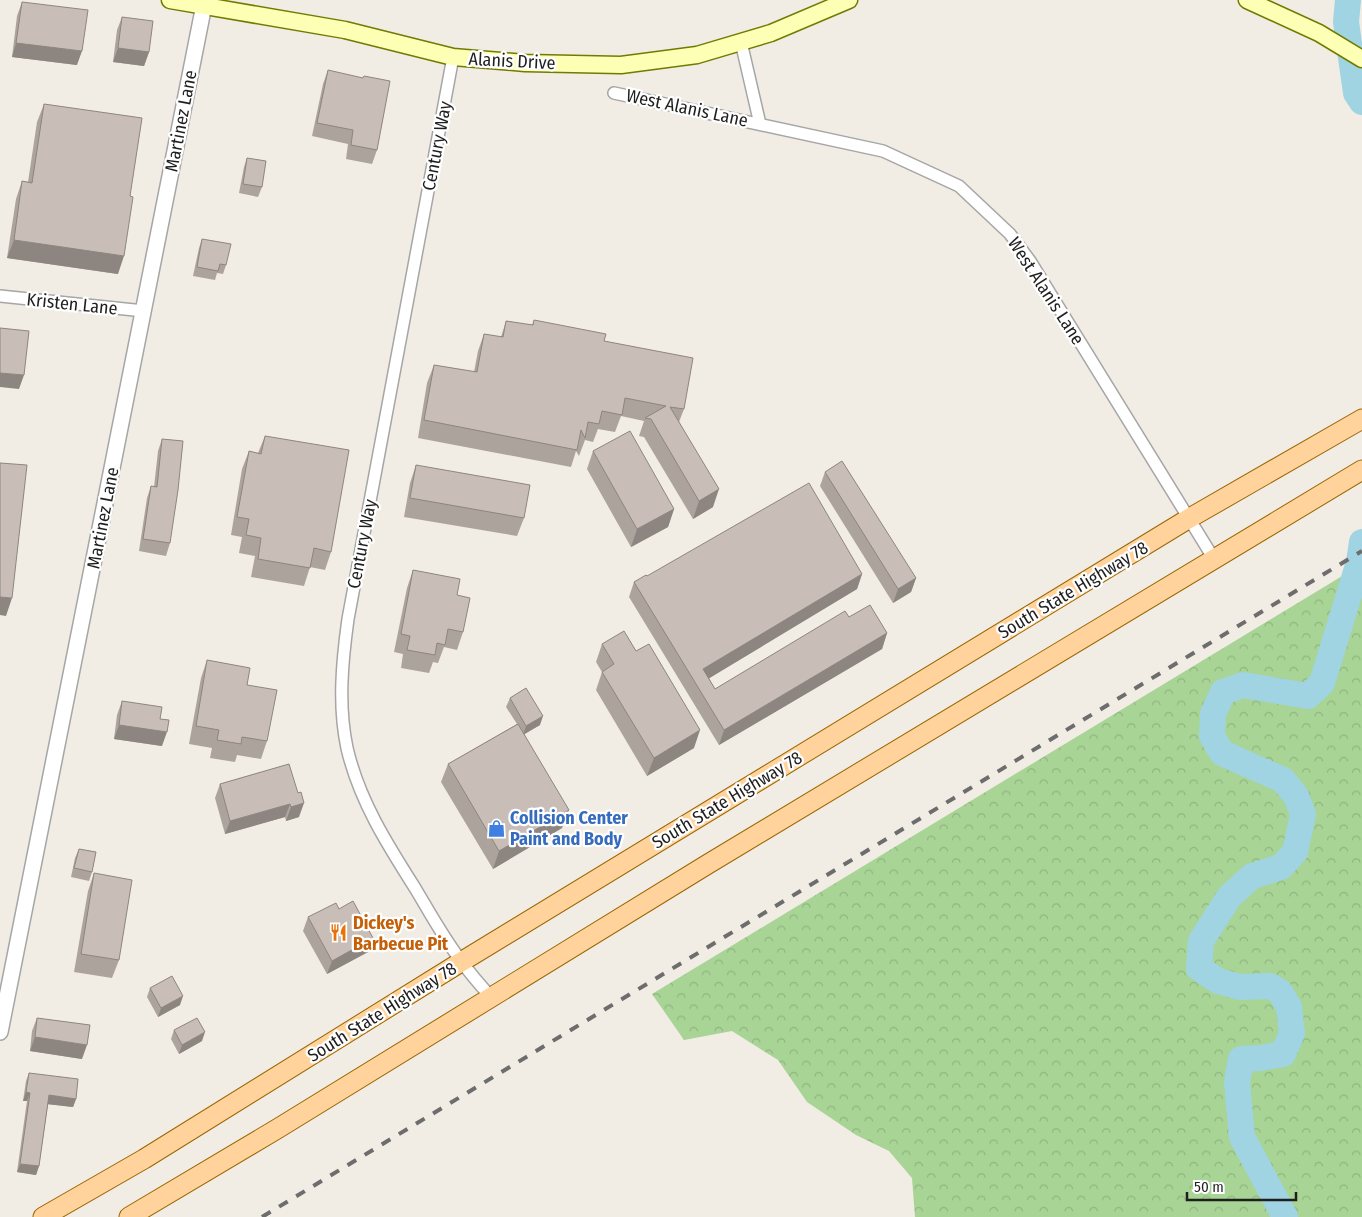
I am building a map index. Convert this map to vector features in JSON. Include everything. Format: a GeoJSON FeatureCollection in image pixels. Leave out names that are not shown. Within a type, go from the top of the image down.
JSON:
{"type":"FeatureCollection","features":[{"type":"Feature","properties":{"kind":"main road","name":"Alanis Drive"},"geometry":{"type":"LineString","coordinates":[[170,0],[204,3],[345,30],[454,57],[525,63],[620,65],[697,55],[771,33],[849,0]]}},
{"type":"Feature","properties":{"kind":"main road"},"geometry":{"type":"LineString","coordinates":[[1247,0],[1319,33],[1362,59]]}},
{"type":"Feature","properties":{"kind":"main road","name":"South State Highway 78"},"geometry":{"type":"LineString","coordinates":[[43,1217],[144,1159],[461,962],[1188,520],[1362,419]]}},
{"type":"Feature","properties":{"kind":"main road"},"geometry":{"type":"LineString","coordinates":[[129,1217],[277,1129],[708,864],[1362,470]]}},
{"type":"Feature","properties":{"kind":"street","name":"Martinez Lane"},"geometry":{"type":"LineString","coordinates":[[0,1032],[204,3]]}},
{"type":"Feature","properties":{"kind":"street","name":"West Alanis Lane"},"geometry":{"type":"LineString","coordinates":[[741,42],[760,124]]}},
{"type":"Feature","properties":{"kind":"street","name":"Century Way"},"geometry":{"type":"LineString","coordinates":[[454,57],[349,610],[341,667],[347,748],[361,790],[385,841],[461,962],[491,997]]}},
{"type":"Feature","properties":{"kind":"street","name":"West Alanis Lane"},"geometry":{"type":"LineString","coordinates":[[614,93],[883,151],[959,186],[1010,234],[1030,261],[1188,520],[1214,559]]}},
{"type":"Feature","properties":{"kind":"street","name":"Kristen Lane"},"geometry":{"type":"LineString","coordinates":[[0,296],[144,311]]}},
{"type":"Feature","properties":{"kind":"green space"},"geometry":{"type":"Polygon","coordinates":[[[1362,564],[1362,1217],[915,1217],[912,1178],[889,1151],[856,1135],[807,1102],[778,1060],[732,1031],[684,1040],[652,994],[1362,564]]]}},
{"type":"Feature","properties":{"kind":"building"},"geometry":{"type":"Polygon","coordinates":[[[22,2],[88,10],[82,51],[16,43],[22,2]]]}},
{"type":"Feature","properties":{"kind":"building"},"geometry":{"type":"Polygon","coordinates":[[[122,17],[153,21],[149,52],[118,48],[122,17]]]}},
{"type":"Feature","properties":{"kind":"building"},"geometry":{"type":"Polygon","coordinates":[[[328,70],[363,78],[364,76],[390,81],[377,150],[351,145],[353,130],[317,123],[328,70]]]}},
{"type":"Feature","properties":{"kind":"building"},"geometry":{"type":"Polygon","coordinates":[[[44,104],[142,118],[130,196],[133,197],[124,256],[14,240],[22,181],[32,183],[44,104]]]}},
{"type":"Feature","properties":{"kind":"building"},"geometry":{"type":"Polygon","coordinates":[[[247,158],[266,161],[262,187],[243,184],[247,158]]]}},
{"type":"Feature","properties":{"kind":"building"},"geometry":{"type":"Polygon","coordinates":[[[202,239],[231,244],[226,265],[220,264],[218,271],[197,267],[202,239]]]}},
{"type":"Feature","properties":{"kind":"building"},"geometry":{"type":"Polygon","coordinates":[[[534,320],[606,334],[604,341],[693,358],[684,409],[670,407],[719,489],[699,501],[651,419],[645,418],[666,406],[625,398],[622,415],[602,411],[599,424],[588,422],[585,438],[581,430],[577,450],[424,420],[434,365],[477,372],[484,334],[503,337],[506,321],[533,325],[534,320]]]}},
{"type":"Feature","properties":{"kind":"building"},"geometry":{"type":"Polygon","coordinates":[[[0,328],[29,331],[24,375],[0,373],[0,328]]]}},
{"type":"Feature","properties":{"kind":"building"},"geometry":{"type":"Polygon","coordinates":[[[630,431],[674,509],[637,529],[593,451],[630,431]]]}},
{"type":"Feature","properties":{"kind":"building"},"geometry":{"type":"Polygon","coordinates":[[[265,436],[349,450],[331,552],[314,548],[310,568],[258,559],[261,538],[246,535],[249,519],[237,517],[249,451],[261,454],[265,436]]]}},
{"type":"Feature","properties":{"kind":"building"},"geometry":{"type":"Polygon","coordinates":[[[162,439],[183,441],[170,543],[143,539],[151,486],[157,487],[162,439]]]}},
{"type":"Feature","properties":{"kind":"building"},"geometry":{"type":"Polygon","coordinates":[[[842,461],[916,578],[898,589],[825,472],[842,461]]]}},
{"type":"Feature","properties":{"kind":"building"},"geometry":{"type":"Polygon","coordinates":[[[0,463],[27,465],[12,598],[0,597],[0,463]]]}},
{"type":"Feature","properties":{"kind":"building"},"geometry":{"type":"Polygon","coordinates":[[[416,465],[530,485],[524,518],[410,498],[416,465]]]}},
{"type":"Feature","properties":{"kind":"building"},"geometry":{"type":"Polygon","coordinates":[[[809,483],[862,574],[703,669],[715,689],[845,611],[849,617],[870,605],[887,633],[724,730],[634,582],[809,483]]]}},
{"type":"Feature","properties":{"kind":"building"},"geometry":{"type":"Polygon","coordinates":[[[413,570],[460,579],[457,595],[470,598],[463,632],[448,629],[445,645],[437,643],[435,655],[407,650],[410,636],[401,634],[413,570]]]}},
{"type":"Feature","properties":{"kind":"building"},"geometry":{"type":"Polygon","coordinates":[[[624,631],[636,651],[649,644],[700,730],[654,758],[602,672],[614,664],[602,644],[624,631]]]}},
{"type":"Feature","properties":{"kind":"building"},"geometry":{"type":"Polygon","coordinates":[[[207,660],[250,668],[247,685],[277,690],[267,741],[242,737],[241,744],[217,740],[219,730],[196,726],[207,660]]]}},
{"type":"Feature","properties":{"kind":"building"},"geometry":{"type":"Polygon","coordinates":[[[526,688],[543,716],[526,726],[510,698],[526,688]]]}},
{"type":"Feature","properties":{"kind":"building"},"geometry":{"type":"Polygon","coordinates":[[[122,701],[162,707],[160,719],[169,720],[167,732],[119,725],[122,701]]]}},
{"type":"Feature","properties":{"kind":"building"},"geometry":{"type":"Polygon","coordinates":[[[518,724],[569,810],[499,851],[448,764],[518,724]]]}},
{"type":"Feature","properties":{"kind":"building"},"geometry":{"type":"Polygon","coordinates":[[[289,764],[298,793],[301,792],[304,803],[291,807],[290,804],[230,821],[220,784],[289,764]]]}},
{"type":"Feature","properties":{"kind":"building"},"geometry":{"type":"Polygon","coordinates":[[[79,849],[96,852],[92,872],[74,868],[79,849]]]}},
{"type":"Feature","properties":{"kind":"building"},"geometry":{"type":"Polygon","coordinates":[[[94,873],[132,880],[119,960],[81,954],[94,873]]]}},
{"type":"Feature","properties":{"kind":"building"},"geometry":{"type":"Polygon","coordinates":[[[353,901],[373,938],[332,961],[308,917],[336,903],[339,909],[353,901]]]}},
{"type":"Feature","properties":{"kind":"building"},"geometry":{"type":"Polygon","coordinates":[[[172,976],[183,996],[161,1008],[150,988],[172,976]]]}},
{"type":"Feature","properties":{"kind":"building"},"geometry":{"type":"Polygon","coordinates":[[[37,1018],[90,1025],[87,1045],[35,1037],[37,1018]]]}},
{"type":"Feature","properties":{"kind":"building"},"geometry":{"type":"Polygon","coordinates":[[[197,1018],[205,1032],[182,1045],[174,1030],[197,1018]]]}},
{"type":"Feature","properties":{"kind":"building"},"geometry":{"type":"Polygon","coordinates":[[[29,1073],[78,1079],[76,1099],[49,1095],[39,1166],[20,1164],[30,1093],[26,1092],[29,1073]]]}},
{"type":"Feature","properties":{"kind":"waterway"},"geometry":{"type":"LineString","coordinates":[[1348,0],[1346,22],[1356,93],[1362,102]]}},
{"type":"Feature","properties":{"kind":"waterway"},"geometry":{"type":"LineString","coordinates":[[1285,1217],[1242,1137],[1237,1083],[1241,1059],[1283,1054],[1292,1033],[1289,1007],[1280,992],[1270,986],[1240,987],[1218,981],[1199,968],[1201,941],[1229,897],[1252,876],[1281,867],[1295,852],[1303,814],[1296,796],[1283,780],[1222,753],[1212,736],[1213,714],[1223,692],[1243,685],[1308,696],[1322,683],[1359,562],[1362,542]]}},
{"type":"Feature","properties":{"kind":"railway"},"geometry":{"type":"LineString","coordinates":[[262,1217],[1362,551]]}},
{"type":"Feature","properties":{"kind":"place","name":"Collision Center Paint and Body"},"geometry":{"type":"Point","coordinates":[496,828]}},
{"type":"Feature","properties":{"kind":"place","name":"Dickey's Barbecue Pit"},"geometry":{"type":"Point","coordinates":[339,933]}}]}
